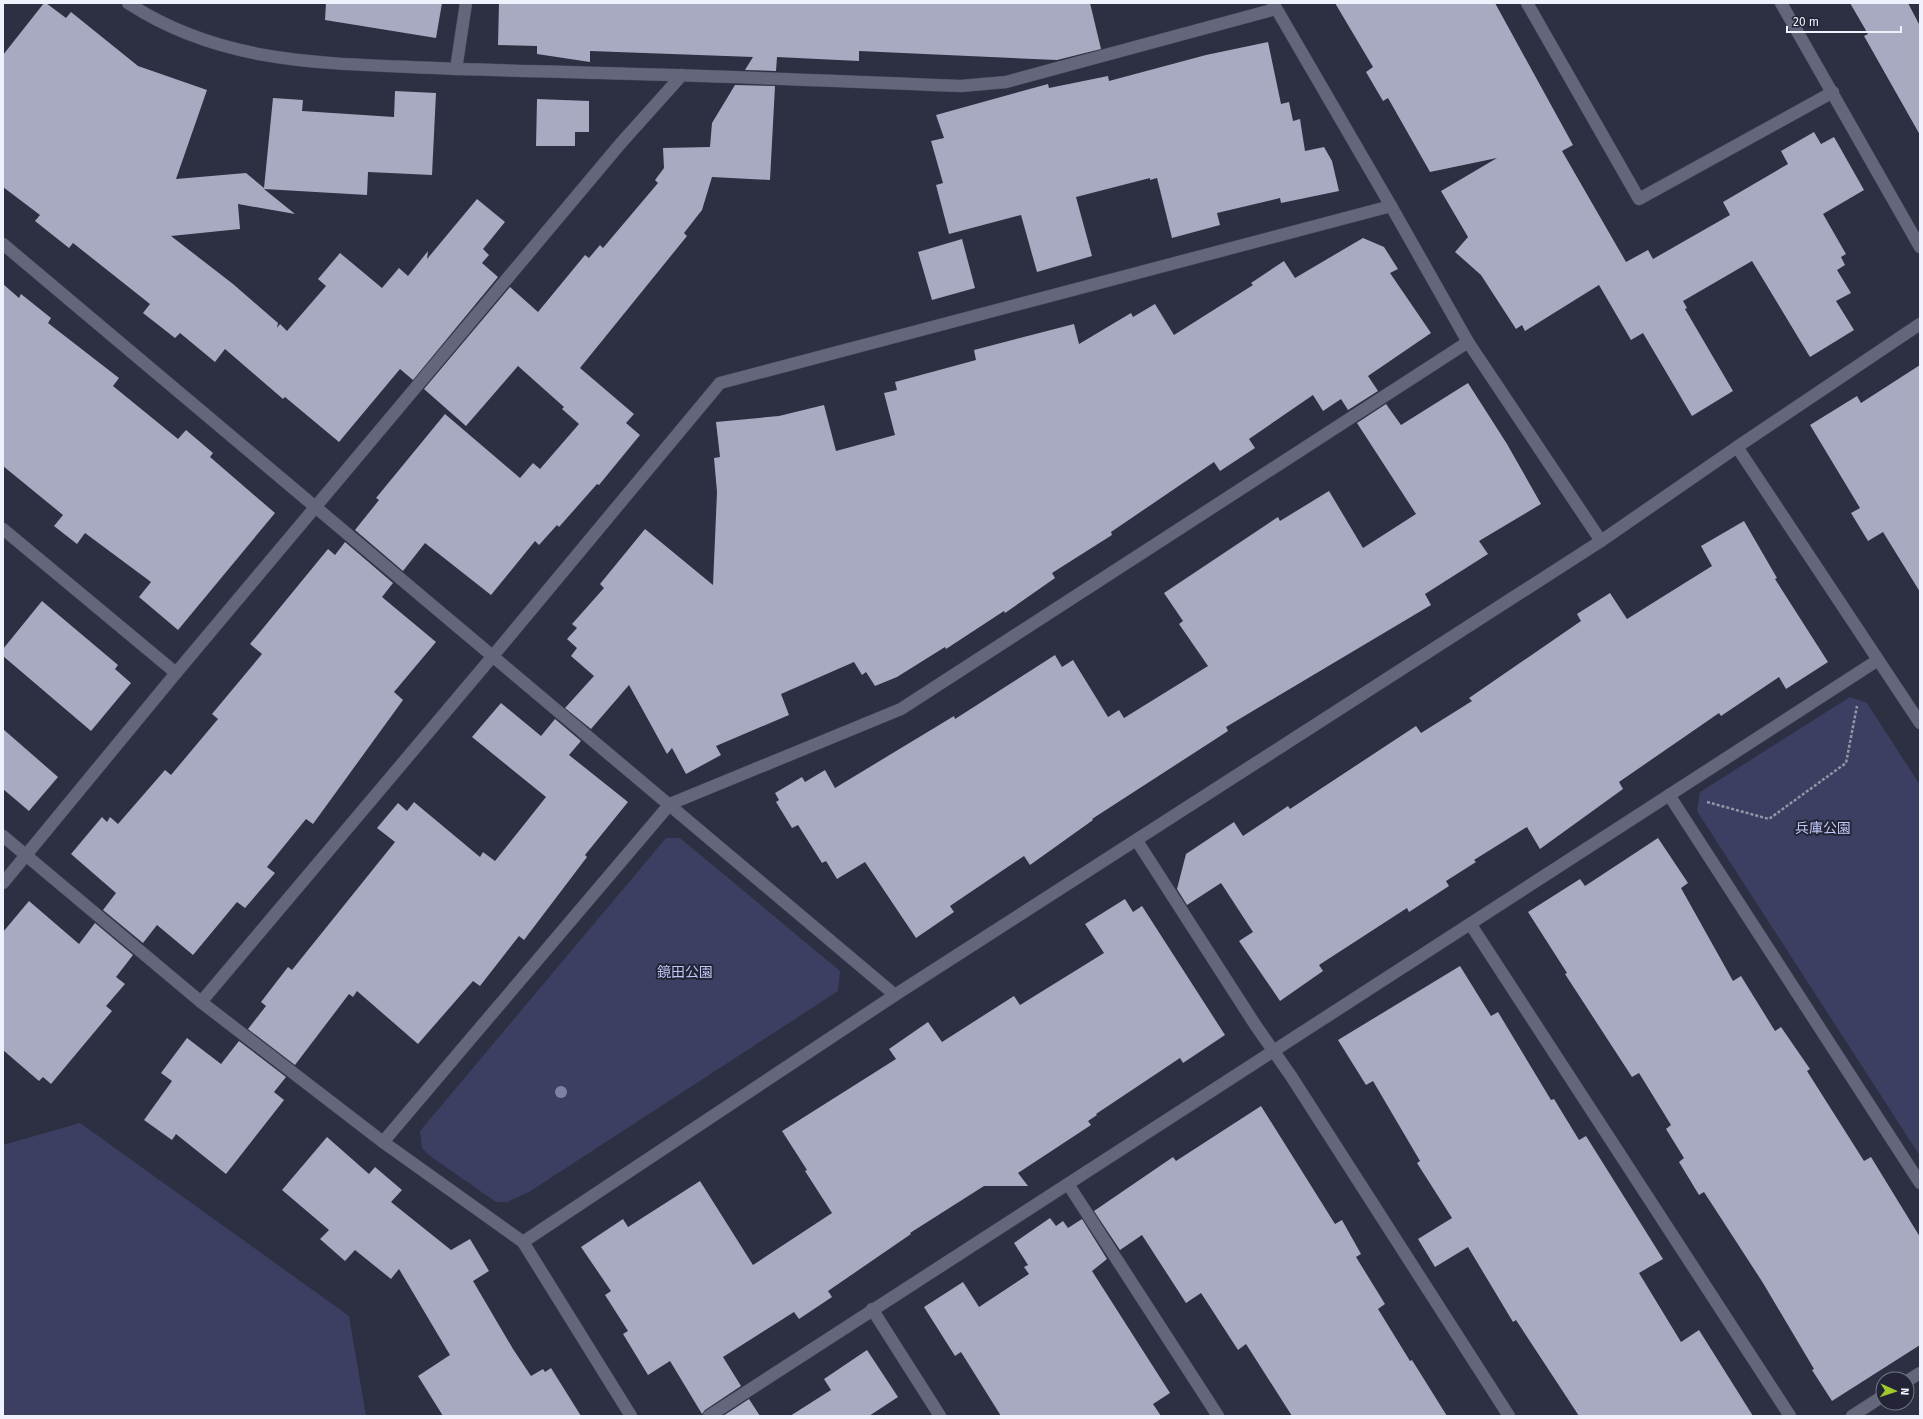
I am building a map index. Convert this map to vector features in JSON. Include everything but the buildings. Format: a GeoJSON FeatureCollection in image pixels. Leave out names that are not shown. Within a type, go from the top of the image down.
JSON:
{"type":"FeatureCollection","features":[{"type":"Feature","properties":{"kind":"street"},"geometry":{"type":"LineString","coordinates":[[128,3],[176,30],[218,44],[262,56],[310,62],[456,69],[682,75],[961,86],[1006,82],[1275,6],[1468,342],[1601,541]]}},
{"type":"Feature","properties":{"kind":"street"},"geometry":{"type":"LineString","coordinates":[[456,69],[466,3]]}},
{"type":"Feature","properties":{"kind":"street"},"geometry":{"type":"LineString","coordinates":[[1527,3],[1639,199],[1833,92]]}},
{"type":"Feature","properties":{"kind":"street"},"geometry":{"type":"LineString","coordinates":[[1781,3],[1920,247]]}},
{"type":"Feature","properties":{"kind":"street"},"geometry":{"type":"LineString","coordinates":[[3,882],[176,673],[317,507],[621,143],[682,75]]}},
{"type":"Feature","properties":{"kind":"street"},"geometry":{"type":"LineString","coordinates":[[201,1002],[492,657],[720,383],[1391,206]]}},
{"type":"Feature","properties":{"kind":"street"},"geometry":{"type":"LineString","coordinates":[[3,244],[895,995]]}},
{"type":"Feature","properties":{"kind":"street"},"geometry":{"type":"LineString","coordinates":[[523,1242],[895,995],[1137,841],[1601,541],[1737,447],[1920,324]]}},
{"type":"Feature","properties":{"kind":"street"},"geometry":{"type":"LineString","coordinates":[[383,1142],[670,804],[901,709],[1468,342]]}},
{"type":"Feature","properties":{"kind":"street"},"geometry":{"type":"LineString","coordinates":[[1737,447],[1920,723]]}},
{"type":"Feature","properties":{"kind":"street"},"geometry":{"type":"LineString","coordinates":[[3,529],[176,673]]}},
{"type":"Feature","properties":{"kind":"street"},"geometry":{"type":"LineString","coordinates":[[708,1416],[1274,1050],[1471,925],[1878,660]]}},
{"type":"Feature","properties":{"kind":"street"},"geometry":{"type":"LineString","coordinates":[[1669,795],[1920,1183]]}},
{"type":"Feature","properties":{"kind":"street"},"geometry":{"type":"LineString","coordinates":[[3,836],[201,1002],[383,1142],[523,1242],[631,1416]]}},
{"type":"Feature","properties":{"kind":"street"},"geometry":{"type":"LineString","coordinates":[[1137,841],[1256,1026],[1274,1050],[1508,1416]]}},
{"type":"Feature","properties":{"kind":"street"},"geometry":{"type":"LineString","coordinates":[[1471,925],[1790,1416]]}},
{"type":"Feature","properties":{"kind":"street"},"geometry":{"type":"LineString","coordinates":[[1068,1184],[1218,1416]]}},
{"type":"Feature","properties":{"kind":"street"},"geometry":{"type":"LineString","coordinates":[[872,1309],[940,1416]]}},
{"type":"Feature","properties":{"kind":"street"},"geometry":{"type":"LineString","coordinates":[[1852,1416],[1875,1401]]}},
{"type":"Feature","properties":{"kind":"path"},"geometry":{"type":"LineString","coordinates":[[1706,802],[1769,819],[1846,763],[1858,700]]}},
{"type":"Feature","properties":{"kind":"green space","name":"兵庫公園"},"geometry":{"type":"Polygon","coordinates":[[[1850,697],[1867,703],[1920,785],[1920,1156],[1697,811],[1700,792],[1850,697]]]}},
{"type":"Feature","properties":{"kind":"green space","name":"鏡田公園"},"geometry":{"type":"Polygon","coordinates":[[[666,838],[680,838],[840,971],[838,991],[529,1192],[507,1202],[496,1202],[430,1156],[422,1148],[420,1131],[666,838]]]}},
{"type":"Feature","properties":{"kind":"green space"},"geometry":{"type":"Polygon","coordinates":[[[80,1123],[349,1316],[366,1416],[3,1416],[3,1145],[80,1123]]]}}]}
